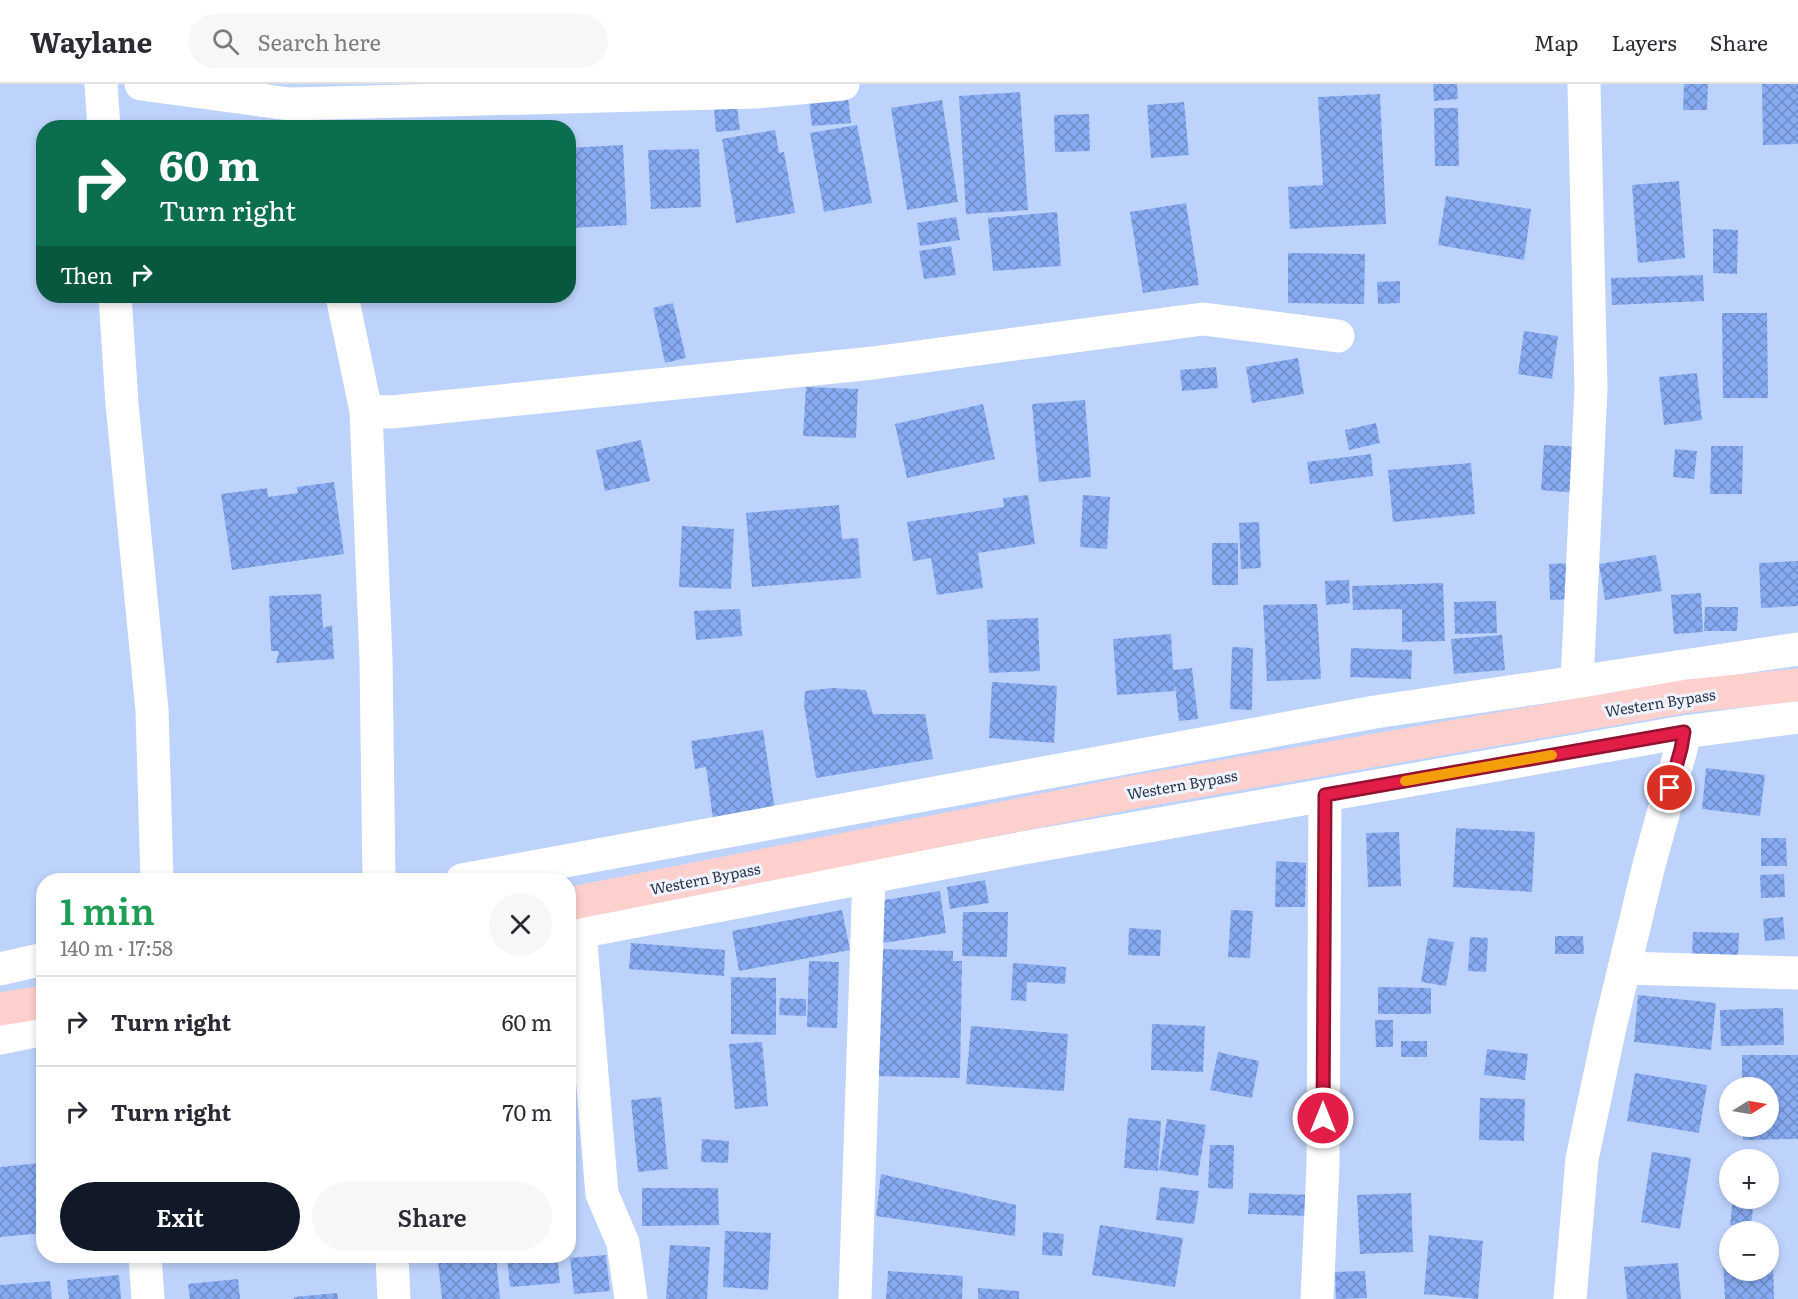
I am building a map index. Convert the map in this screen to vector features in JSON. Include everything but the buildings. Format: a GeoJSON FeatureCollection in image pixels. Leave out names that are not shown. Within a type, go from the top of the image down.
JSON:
{"type":"FeatureCollection","features":[{"type":"Feature","properties":{"kind":"main road","name":"Western Bypass"},"geometry":{"type":"LineString","coordinates":[[576,923],[1134,792],[1688,696],[1798,685]]}},
{"type":"Feature","properties":{"kind":"main road"},"geometry":{"type":"LineString","coordinates":[[0,1009],[36,1003]]}},
{"type":"Feature","properties":{"kind":"street"},"geometry":{"type":"LineString","coordinates":[[101,84],[103,120]]}},
{"type":"Feature","properties":{"kind":"street"},"geometry":{"type":"LineString","coordinates":[[141,84],[305,105],[843,84]]}},
{"type":"Feature","properties":{"kind":"street"},"geometry":{"type":"LineString","coordinates":[[1577,681],[1591,389],[1584,84]]}},
{"type":"Feature","properties":{"kind":"street"},"geometry":{"type":"LineString","coordinates":[[115,303],[122,404],[152,710],[157,873]]}},
{"type":"Feature","properties":{"kind":"street"},"geometry":{"type":"LineString","coordinates":[[343,303],[366,411],[376,660],[379,873]]}},
{"type":"Feature","properties":{"kind":"street"},"geometry":{"type":"LineString","coordinates":[[366,411],[392,412],[873,363],[1203,319],[1338,336]]}},
{"type":"Feature","properties":{"kind":"street"},"geometry":{"type":"LineString","coordinates":[[500,873],[1352,716],[1798,649]]}},
{"type":"Feature","properties":{"kind":"street"},"geometry":{"type":"LineString","coordinates":[[576,923],[869,876],[1684,732],[1798,717]]}},
{"type":"Feature","properties":{"kind":"street"},"geometry":{"type":"LineString","coordinates":[[1570,1299],[1582,1159],[1624,968],[1684,732]]}},
{"type":"Feature","properties":{"kind":"street"},"geometry":{"type":"LineString","coordinates":[[1317,1299],[1323,1165],[1325,795]]}},
{"type":"Feature","properties":{"kind":"street"},"geometry":{"type":"LineString","coordinates":[[855,1299],[869,876]]}},
{"type":"Feature","properties":{"kind":"street"},"geometry":{"type":"LineString","coordinates":[[576,960],[602,1194],[623,1243],[631,1299]]}},
{"type":"Feature","properties":{"kind":"street"},"geometry":{"type":"LineString","coordinates":[[0,969],[36,961]]}},
{"type":"Feature","properties":{"kind":"street"},"geometry":{"type":"LineString","coordinates":[[1624,968],[1798,973]]}},
{"type":"Feature","properties":{"kind":"street"},"geometry":{"type":"LineString","coordinates":[[0,1038],[36,1031]]}},
{"type":"Feature","properties":{"kind":"street"},"geometry":{"type":"LineString","coordinates":[[145,1263],[148,1299]]}},
{"type":"Feature","properties":{"kind":"street"},"geometry":{"type":"LineString","coordinates":[[392,1263],[394,1299]]}},
{"type":"Feature","properties":{"kind":"slow traffic"},"geometry":{"type":"LineString","coordinates":[[1405,781],[1552,755]]}},
{"type":"Feature","properties":{"kind":"route"},"geometry":{"type":"LineString","coordinates":[[1323,1118],[1325,795],[1684,732],[1670,788]]}}]}
